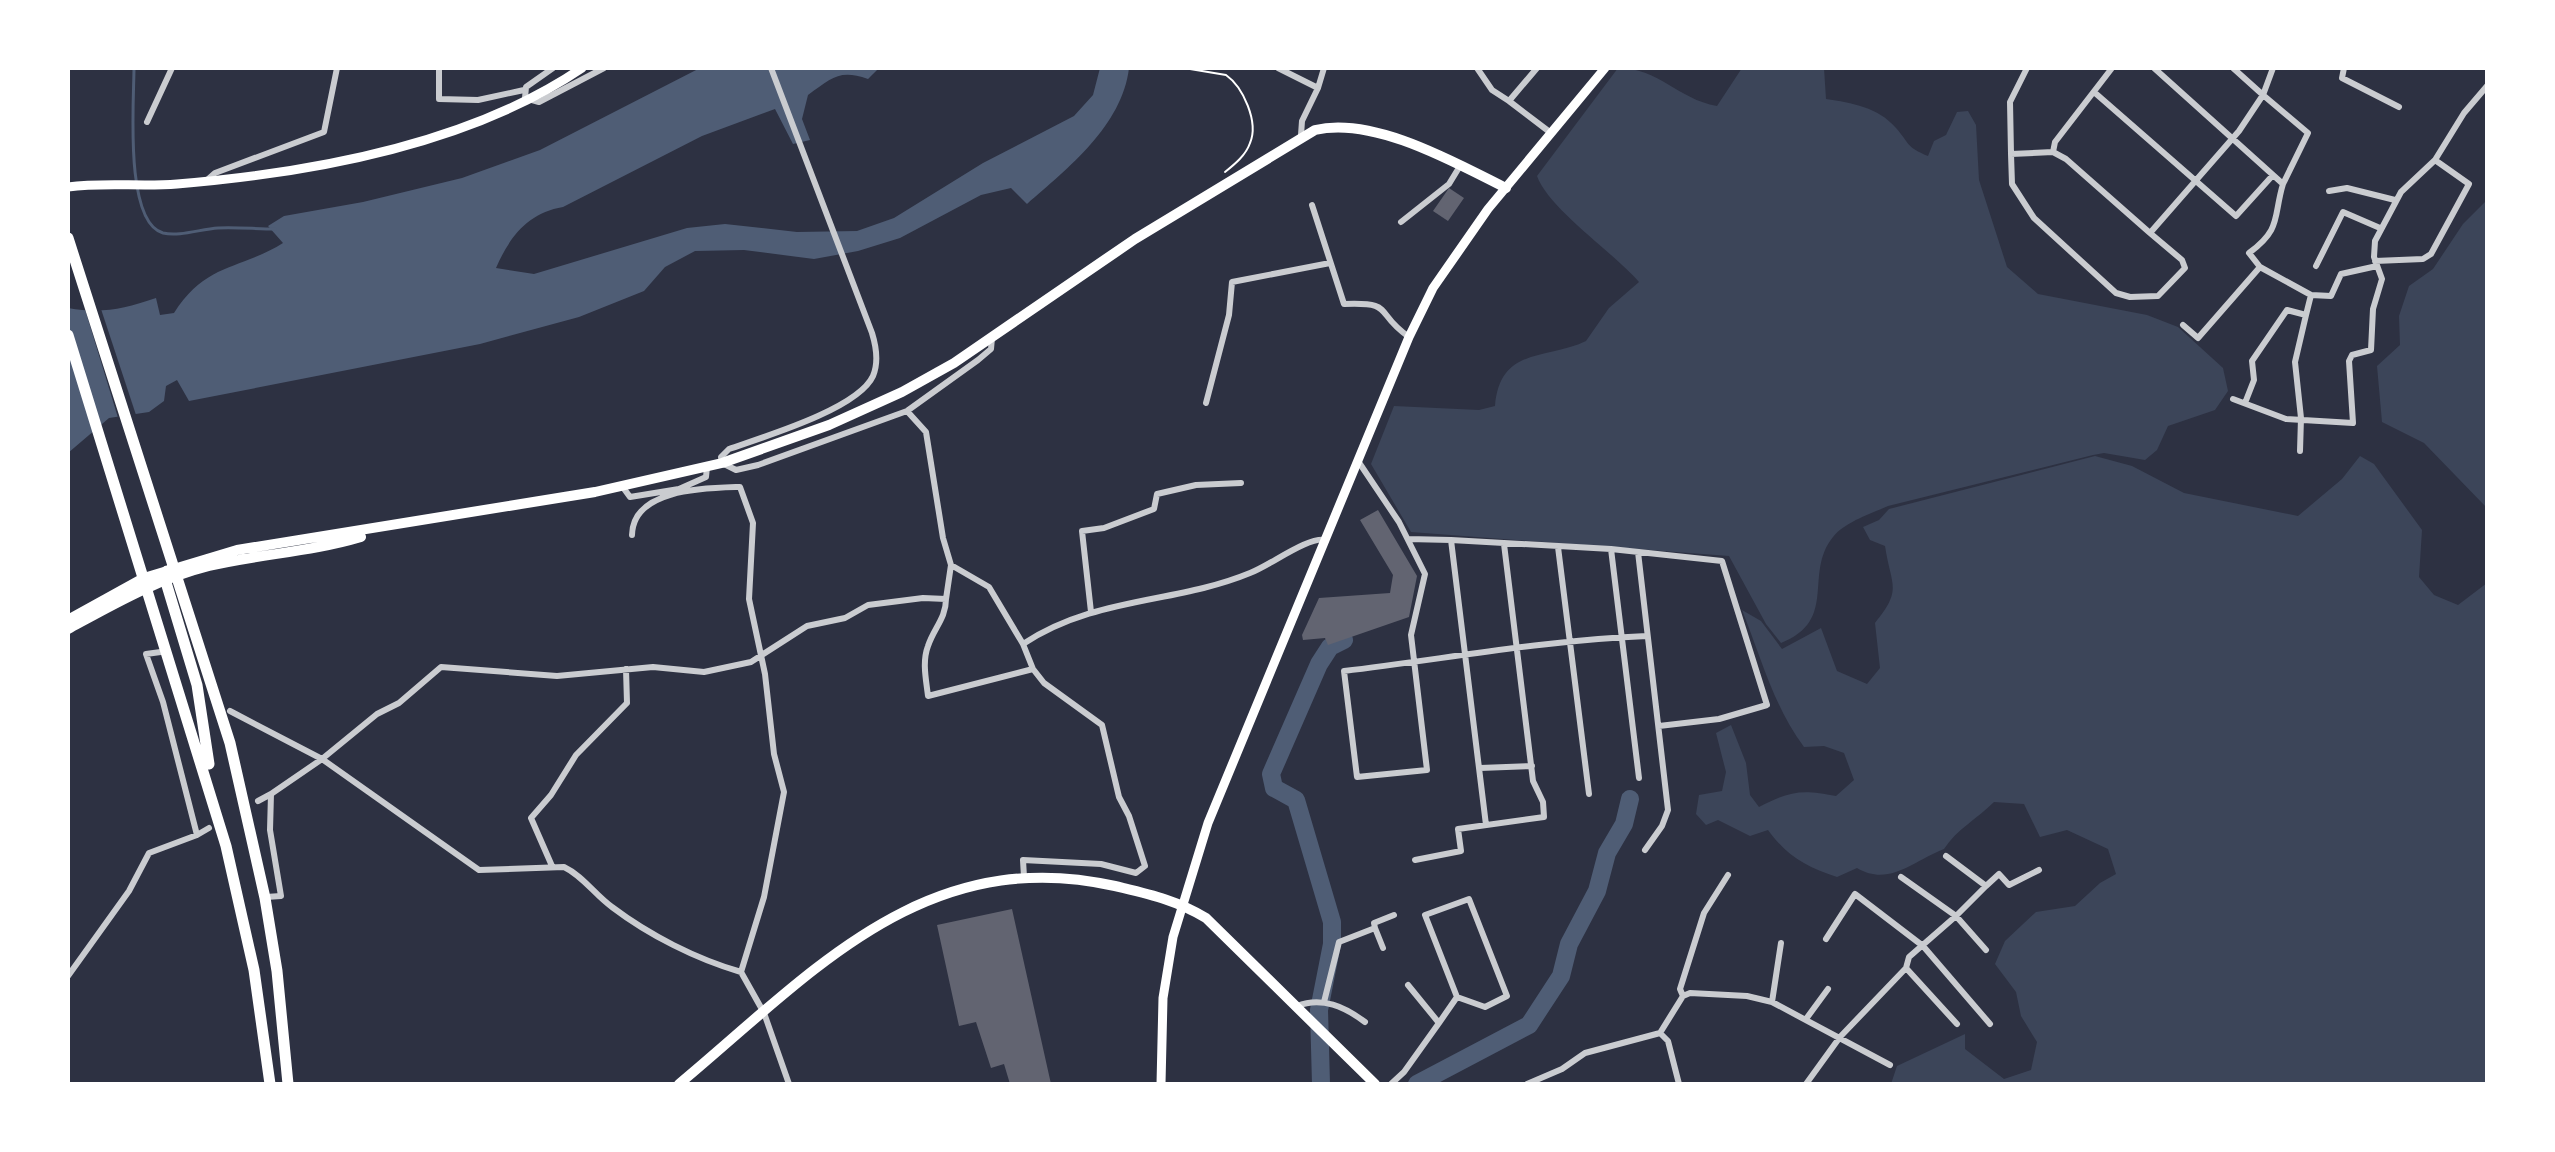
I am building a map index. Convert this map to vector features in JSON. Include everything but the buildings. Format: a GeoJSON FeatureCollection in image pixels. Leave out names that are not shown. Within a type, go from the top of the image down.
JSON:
{"type":"FeatureCollection","features":[{"type":"Feature","properties":{"kind":"highway"},"geometry":{"type":"LineString","coordinates":[[68,238],[170,571],[230,743],[265,898],[288,1084]]}},
{"type":"Feature","properties":{"kind":"highway"},"geometry":{"type":"LineString","coordinates":[[68,335],[212,792],[240,901],[263,1024],[270,1084]]}},
{"type":"Feature","properties":{"kind":"highway"},"geometry":{"type":"LineString","coordinates":[[170,571],[197,685],[212,792]]}},
{"type":"Feature","properties":{"kind":"main road"},"geometry":{"type":"LineString","coordinates":[[68,187],[206,181],[281,173],[395,147],[456,130],[582,68]]}},
{"type":"Feature","properties":{"kind":"main road"},"geometry":{"type":"LineString","coordinates":[[1161,1084],[1163,998],[1182,903],[1208,823],[1409,337],[1457,249],[1605,68]]}},
{"type":"Feature","properties":{"kind":"main road"},"geometry":{"type":"LineString","coordinates":[[68,620],[143,577],[237,550],[391,528],[622,486],[722,463],[862,411],[915,385],[992,338],[1135,239],[1242,177],[1301,135],[1327,127],[1361,128],[1460,166],[1506,188]]}},
{"type":"Feature","properties":{"kind":"main road"},"geometry":{"type":"LineString","coordinates":[[68,629],[143,577]]}},
{"type":"Feature","properties":{"kind":"main road"},"geometry":{"type":"LineString","coordinates":[[679,1084],[851,942],[890,917],[932,897],[985,882],[1024,877],[1096,882],[1182,903],[1206,918],[1375,1084]]}},
{"type":"Feature","properties":{"kind":"street"},"geometry":{"type":"LineString","coordinates":[[147,122],[172,68]]}},
{"type":"Feature","properties":{"kind":"street"},"geometry":{"type":"LineString","coordinates":[[206,181],[215,173],[324,132],[337,68]]}},
{"type":"Feature","properties":{"kind":"street"},"geometry":{"type":"LineString","coordinates":[[439,68],[439,99],[478,100],[525,94],[553,68]]}},
{"type":"Feature","properties":{"kind":"street"},"geometry":{"type":"LineString","coordinates":[[525,94],[539,102],[604,68]]}},
{"type":"Feature","properties":{"kind":"street"},"geometry":{"type":"LineString","coordinates":[[771,68],[876,346],[873,376],[851,397],[826,410],[729,449],[721,457],[722,463],[736,470],[758,465],[907,411],[991,349],[992,338]]}},
{"type":"Feature","properties":{"kind":"street"},"geometry":{"type":"LineString","coordinates":[[1278,68],[1318,88]]}},
{"type":"Feature","properties":{"kind":"street"},"geometry":{"type":"LineString","coordinates":[[1301,135],[1302,121],[1324,68]]}},
{"type":"Feature","properties":{"kind":"street"},"geometry":{"type":"LineString","coordinates":[[1477,68],[1492,90],[1551,133]]}},
{"type":"Feature","properties":{"kind":"street"},"geometry":{"type":"LineString","coordinates":[[1509,101],[1537,68]]}},
{"type":"Feature","properties":{"kind":"street"},"geometry":{"type":"LineString","coordinates":[[2011,154],[2053,152],[2066,159],[2182,260],[2185,268],[2158,296],[2130,297],[2116,293],[2034,218],[2012,184],[2011,154],[2010,102],[2027,68]]}},
{"type":"Feature","properties":{"kind":"street"},"geometry":{"type":"LineString","coordinates":[[2053,152],[2055,142],[2112,68]]}},
{"type":"Feature","properties":{"kind":"street"},"geometry":{"type":"LineString","coordinates":[[2154,68],[2283,184]]}},
{"type":"Feature","properties":{"kind":"street"},"geometry":{"type":"LineString","coordinates":[[2233,68],[2308,133],[2283,184],[2278,217],[2265,241],[2249,253],[2260,267],[2311,295],[2331,296],[2341,274],[2376,264],[2423,259],[2431,254],[2469,184],[2435,160]]}},
{"type":"Feature","properties":{"kind":"street"},"geometry":{"type":"LineString","coordinates":[[2150,233],[2233,138],[2263,95],[2273,68]]}},
{"type":"Feature","properties":{"kind":"street"},"geometry":{"type":"LineString","coordinates":[[2344,68],[2342,78],[2399,107]]}},
{"type":"Feature","properties":{"kind":"street"},"geometry":{"type":"LineString","coordinates":[[2233,399],[2286,419],[2353,423],[2349,361],[2352,355],[2371,350],[2373,309],[2382,279],[2373,248],[2380,228],[2395,200],[2435,160],[2464,113],[2487,86]]}},
{"type":"Feature","properties":{"kind":"street"},"geometry":{"type":"LineString","coordinates":[[2094,92],[2236,216],[2273,175]]}},
{"type":"Feature","properties":{"kind":"street"},"geometry":{"type":"LineString","coordinates":[[1401,222],[1449,184],[1460,166]]}},
{"type":"Feature","properties":{"kind":"street"},"geometry":{"type":"LineString","coordinates":[[2329,191],[2347,188],[2395,200]]}},
{"type":"Feature","properties":{"kind":"street"},"geometry":{"type":"LineString","coordinates":[[1312,205],[1344,304],[1373,303],[1383,308],[1392,324],[1409,337]]}},
{"type":"Feature","properties":{"kind":"street"},"geometry":{"type":"LineString","coordinates":[[2316,266],[2343,212],[2380,228]]}},
{"type":"Feature","properties":{"kind":"street"},"geometry":{"type":"LineString","coordinates":[[1206,403],[1229,315],[1232,282],[1330,263]]}},
{"type":"Feature","properties":{"kind":"street"},"geometry":{"type":"LineString","coordinates":[[2183,325],[2198,338],[2260,267]]}},
{"type":"Feature","properties":{"kind":"street"},"geometry":{"type":"LineString","coordinates":[[2300,451],[2301,418],[2295,362],[2311,295]]}},
{"type":"Feature","properties":{"kind":"street"},"geometry":{"type":"LineString","coordinates":[[2245,403],[2254,380],[2252,361],[2287,310],[2306,315]]}},
{"type":"Feature","properties":{"kind":"street"},"geometry":{"type":"LineString","coordinates":[[907,411],[926,432],[943,538],[951,565],[943,618],[924,660],[928,696],[1033,669]]}},
{"type":"Feature","properties":{"kind":"street"},"geometry":{"type":"LineString","coordinates":[[1358,461],[1408,539],[1425,574],[1411,635],[1414,662],[1427,770],[1357,777],[1344,671],[1414,662],[1466,656],[1569,642],[1647,636]]}},
{"type":"Feature","properties":{"kind":"street"},"geometry":{"type":"LineString","coordinates":[[632,535],[634,519],[640,512],[706,477],[707,467]]}},
{"type":"Feature","properties":{"kind":"street"},"geometry":{"type":"LineString","coordinates":[[1091,612],[1082,531],[1104,528],[1154,509],[1157,494],[1196,485],[1241,483]]}},
{"type":"Feature","properties":{"kind":"street"},"geometry":{"type":"LineString","coordinates":[[622,486],[630,497],[679,489],[740,487],[755,536],[749,565],[749,599],[761,656],[767,717],[784,792],[764,897],[741,972]]}},
{"type":"Feature","properties":{"kind":"street"},"geometry":{"type":"LineString","coordinates":[[1408,539],[1611,549],[1722,561],[1767,705],[1719,719],[1659,726]]}},
{"type":"Feature","properties":{"kind":"street"},"geometry":{"type":"LineString","coordinates":[[1023,644],[1057,623],[1247,575],[1284,558],[1307,541],[1326,540]]}},
{"type":"Feature","properties":{"kind":"street"},"geometry":{"type":"LineString","coordinates":[[1451,540],[1486,825]]}},
{"type":"Feature","properties":{"kind":"street"},"geometry":{"type":"LineString","coordinates":[[1415,860],[1461,851],[1458,829],[1544,817],[1532,766],[1504,544]]}},
{"type":"Feature","properties":{"kind":"street"},"geometry":{"type":"LineString","coordinates":[[1558,547],[1589,794]]}},
{"type":"Feature","properties":{"kind":"street"},"geometry":{"type":"LineString","coordinates":[[1611,549],[1639,778]]}},
{"type":"Feature","properties":{"kind":"street"},"geometry":{"type":"LineString","coordinates":[[1638,552],[1668,810],[1662,826],[1645,850]]}},
{"type":"Feature","properties":{"kind":"street"},"geometry":{"type":"LineString","coordinates":[[951,565],[989,587],[1023,644],[1033,669],[1044,683],[1102,725],[1119,797],[1129,816],[1145,866],[1136,873],[1101,864],[1023,860],[1024,877]]}},
{"type":"Feature","properties":{"kind":"street"},"geometry":{"type":"LineString","coordinates":[[258,801],[322,759],[441,667],[557,676],[626,669],[704,672],[751,662],[807,626],[845,618],[868,605],[923,598],[946,599]]}},
{"type":"Feature","properties":{"kind":"street"},"geometry":{"type":"LineString","coordinates":[[168,651],[146,654],[163,702],[197,835]]}},
{"type":"Feature","properties":{"kind":"street"},"geometry":{"type":"LineString","coordinates":[[552,866],[531,818],[551,795],[576,755],[627,703],[626,669]]}},
{"type":"Feature","properties":{"kind":"street"},"geometry":{"type":"LineString","coordinates":[[230,711],[322,759],[479,870],[489,872],[552,866],[574,872],[601,899],[641,926],[715,965],[741,972],[764,1013],[789,1084]]}},
{"type":"Feature","properties":{"kind":"street"},"geometry":{"type":"LineString","coordinates":[[1480,768],[1532,766]]}},
{"type":"Feature","properties":{"kind":"street"},"geometry":{"type":"LineString","coordinates":[[265,898],[281,896],[270,830],[271,794]]}},
{"type":"Feature","properties":{"kind":"street"},"geometry":{"type":"LineString","coordinates":[[68,976],[129,891],[149,853],[209,828]]}},
{"type":"Feature","properties":{"kind":"street"},"geometry":{"type":"LineString","coordinates":[[1946,856],[1986,886]]}},
{"type":"Feature","properties":{"kind":"street"},"geometry":{"type":"LineString","coordinates":[[1806,1084],[1840,1037],[1906,968],[1909,957],[1999,874],[2009,885],[2039,870]]}},
{"type":"Feature","properties":{"kind":"street"},"geometry":{"type":"LineString","coordinates":[[1683,996],[1680,989],[1704,913],[1728,875]]}},
{"type":"Feature","properties":{"kind":"street"},"geometry":{"type":"LineString","coordinates":[[1901,877],[1956,916],[1986,950]]}},
{"type":"Feature","properties":{"kind":"street"},"geometry":{"type":"LineString","coordinates":[[1826,939],[1855,894],[1923,946],[1990,1024]]}},
{"type":"Feature","properties":{"kind":"street"},"geometry":{"type":"LineString","coordinates":[[1469,899],[1507,996],[1485,1007],[1457,997],[1425,915],[1469,899]]}},
{"type":"Feature","properties":{"kind":"street"},"geometry":{"type":"LineString","coordinates":[[1383,948],[1374,923],[1394,915]]}},
{"type":"Feature","properties":{"kind":"street"},"geometry":{"type":"LineString","coordinates":[[1324,1002],[1339,942],[1375,928]]}},
{"type":"Feature","properties":{"kind":"street"},"geometry":{"type":"LineString","coordinates":[[1772,1002],[1781,943]]}},
{"type":"Feature","properties":{"kind":"street"},"geometry":{"type":"LineString","coordinates":[[1906,968],[1957,1024]]}},
{"type":"Feature","properties":{"kind":"street"},"geometry":{"type":"LineString","coordinates":[[1408,985],[1439,1023]]}},
{"type":"Feature","properties":{"kind":"street"},"geometry":{"type":"LineString","coordinates":[[1806,1019],[1828,989]]}},
{"type":"Feature","properties":{"kind":"street"},"geometry":{"type":"LineString","coordinates":[[1527,1084],[1562,1069],[1585,1053],[1660,1033],[1683,996],[1690,993],[1747,996],[1772,1002],[1890,1065]]}},
{"type":"Feature","properties":{"kind":"street"},"geometry":{"type":"LineString","coordinates":[[1391,1084],[1404,1072],[1457,997]]}},
{"type":"Feature","properties":{"kind":"street"},"geometry":{"type":"LineString","coordinates":[[1297,1006],[1308,1001],[1324,1002],[1365,1022]]}},
{"type":"Feature","properties":{"kind":"street"},"geometry":{"type":"LineString","coordinates":[[1660,1033],[1668,1041],[1679,1084]]}},
{"type":"Feature","properties":{"kind":"path"},"geometry":{"type":"LineString","coordinates":[[1184,68],[1226,75],[1246,101],[1252,128],[1250,145],[1220,175]]}},
{"type":"Feature","properties":{"kind":"shaded area"},"geometry":{"type":"Polygon","coordinates":[[[700,68],[879,68],[868,79],[850,75],[836,77],[808,95],[802,119],[810,140],[793,144],[775,109],[702,136],[563,207],[530,220],[514,236],[496,268],[534,274],[687,228],[725,224],[797,232],[857,231],[894,218],[983,163],[1074,116],[1093,95],[1100,68],[1129,68],[1116,109],[1104,127],[1075,160],[1027,204],[1011,188],[981,195],[900,238],[858,251],[814,259],[744,250],[695,251],[665,267],[644,291],[579,317],[480,344],[189,401],[177,380],[166,386],[164,401],[149,412],[109,418],[68,453],[68,308],[91,311],[112,309],[156,298],[160,315],[174,313],[186,296],[211,276],[283,243],[268,226],[284,216],[363,202],[462,178],[540,150],[700,68]]]}},
{"type":"Feature","properties":{"kind":"shaded area"},"geometry":{"type":"Polygon","coordinates":[[[1618,68],[1646,73],[1691,97],[1717,106],[1742,68],[1824,68],[1826,99],[1855,104],[1881,115],[1912,147],[1928,156],[1934,141],[1946,135],[1957,112],[1968,111],[1976,125],[1979,180],[2007,267],[2038,294],[2147,315],[2178,327],[2223,368],[2228,391],[2215,410],[2168,426],[2157,450],[2145,460],[2104,453],[2093,455],[1888,506],[1851,523],[1833,537],[1825,551],[1815,609],[1809,622],[1799,633],[1781,643],[1766,624],[1729,556],[1411,532],[1371,464],[1394,406],[1479,410],[1495,406],[1506,373],[1516,364],[1586,341],[1609,308],[1639,282],[1554,202],[1537,176],[1618,68]]]}},
{"type":"Feature","properties":{"kind":"shaded area"},"geometry":{"type":"Polygon","coordinates":[[[2487,200],[2487,508],[2424,443],[2382,422],[2377,366],[2400,345],[2399,316],[2409,286],[2433,269],[2463,224],[2487,200]]]}},
{"type":"Feature","properties":{"kind":"shaded area"},"geometry":{"type":"Polygon","coordinates":[[[2095,456],[2132,466],[2184,493],[2298,516],[2342,479],[2360,456],[2374,464],[2422,530],[2419,577],[2434,595],[2458,605],[2487,583],[2487,1084],[1891,1084],[1897,1066],[1965,1034],[1965,1049],[2004,1079],[2031,1070],[2037,1042],[2021,1016],[2016,992],[1995,964],[2005,941],[2036,912],[2075,906],[2100,883],[2116,874],[2108,849],[2067,830],[2040,837],[2024,804],[1994,802],[1944,849],[1901,870],[1880,875],[1857,868],[1837,877],[1798,860],[1768,830],[1750,836],[1718,820],[1706,825],[1696,814],[1699,795],[1722,791],[1726,772],[1716,733],[1731,725],[1746,763],[1750,795],[1759,807],[1796,793],[1836,796],[1854,780],[1844,753],[1824,746],[1804,747],[1793,731],[1776,698],[1742,610],[1761,621],[1782,649],[1821,628],[1837,671],[1867,684],[1880,668],[1875,623],[1889,602],[1893,587],[1885,546],[1870,540],[1863,527],[1879,520],[1889,509],[2095,456]]]}},
{"type":"Feature","properties":{"kind":"pier"},"geometry":{"type":"Polygon","coordinates":[[[84,306],[101,309],[137,418],[119,421],[84,306]]]}},
{"type":"Feature","properties":{"kind":"waterway"},"geometry":{"type":"LineString","coordinates":[[134,68],[134,158],[142,207],[151,224],[169,234],[218,228],[275,229]]}},
{"type":"Feature","properties":{"kind":"waterway"},"geometry":{"type":"LineString","coordinates":[[1321,1084],[1319,1010],[1332,944],[1332,922],[1296,800],[1274,788],[1271,774],[1319,664],[1330,647],[1344,640]]}},
{"type":"Feature","properties":{"kind":"waterway"},"geometry":{"type":"LineString","coordinates":[[1417,1084],[1529,1025],[1561,976],[1569,944],[1597,891],[1607,853],[1624,824],[1630,799]]}}]}
